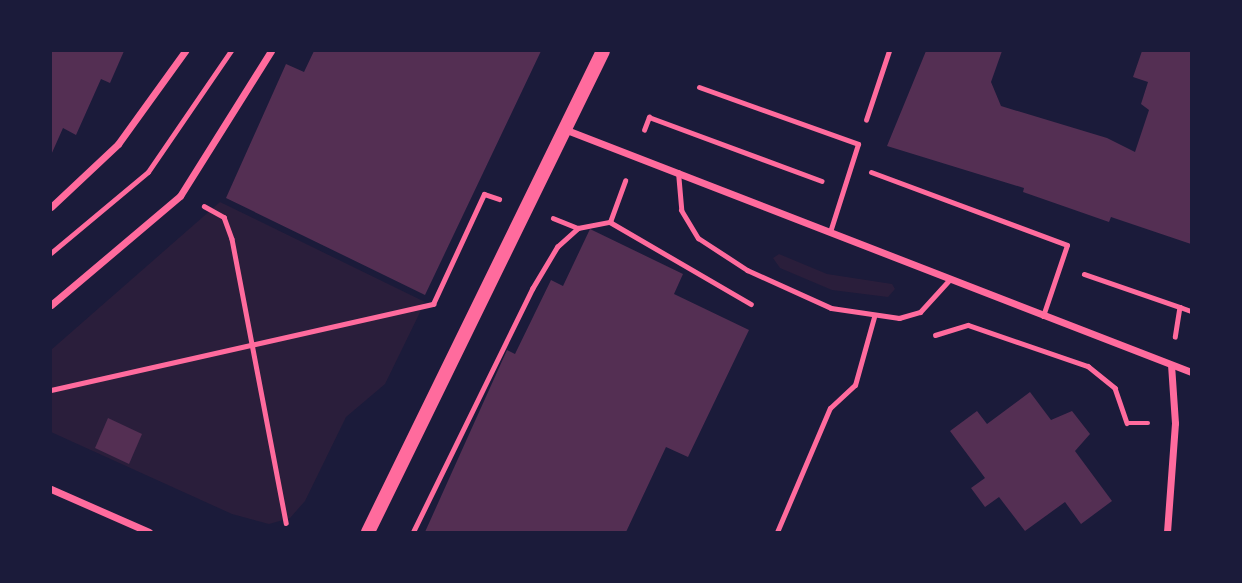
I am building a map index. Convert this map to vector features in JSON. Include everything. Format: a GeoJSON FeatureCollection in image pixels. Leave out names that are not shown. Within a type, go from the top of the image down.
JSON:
{"type":"FeatureCollection","features":[{"type":"Feature","properties":{"kind":"main road"},"geometry":{"type":"LineString","coordinates":[[368,532],[603,51]]}},
{"type":"Feature","properties":{"kind":"street"},"geometry":{"type":"LineString","coordinates":[[51,206],[118,144],[185,51]]}},
{"type":"Feature","properties":{"kind":"street"},"geometry":{"type":"LineString","coordinates":[[51,305],[180,196],[271,51]]}},
{"type":"Feature","properties":{"kind":"street"},"geometry":{"type":"LineString","coordinates":[[564,128],[1191,372]]}},
{"type":"Feature","properties":{"kind":"street"},"geometry":{"type":"LineString","coordinates":[[1167,532],[1175,423],[1171,365]]}},
{"type":"Feature","properties":{"kind":"street"},"geometry":{"type":"LineString","coordinates":[[51,489],[149,532]]}},
{"type":"Feature","properties":{"kind":"lane"},"geometry":{"type":"LineString","coordinates":[[699,87],[858,144],[830,232]]}},
{"type":"Feature","properties":{"kind":"lane"},"geometry":{"type":"LineString","coordinates":[[678,172],[681,210],[698,238],[790,291],[831,308],[874,317],[920,312],[950,279]]}},
{"type":"Feature","properties":{"kind":"lane"},"geometry":{"type":"LineString","coordinates":[[871,172],[1067,245],[1043,316]]}},
{"type":"Feature","properties":{"kind":"lane"},"geometry":{"type":"LineString","coordinates":[[778,532],[830,408],[855,385],[874,317]]}},
{"type":"Feature","properties":{"kind":"path"},"geometry":{"type":"LineString","coordinates":[[51,253],[148,172],[231,51]]}},
{"type":"Feature","properties":{"kind":"path"},"geometry":{"type":"LineString","coordinates":[[858,144],[888,51]]}},
{"type":"Feature","properties":{"kind":"path"},"geometry":{"type":"LineString","coordinates":[[180,196],[224,218],[232,239],[249,344],[286,523]]}},
{"type":"Feature","properties":{"kind":"path"},"geometry":{"type":"LineString","coordinates":[[413,532],[532,289],[557,247],[578,228]]}},
{"type":"Feature","properties":{"kind":"path"},"geometry":{"type":"LineString","coordinates":[[51,390],[432,304]]}},
{"type":"Feature","properties":{"kind":"path"},"geometry":{"type":"LineString","coordinates":[[1180,307],[1191,312]]}},
{"type":"Feature","properties":{"kind":"shaded area"},"geometry":{"type":"Polygon","coordinates":[[[220,202],[425,302],[385,384],[346,417],[305,501],[290,518],[269,524],[232,514],[51,432],[51,350],[220,202]]]}},
{"type":"Feature","properties":{"kind":"shaded area"},"geometry":{"type":"Polygon","coordinates":[[[779,254],[827,274],[892,284],[895,289],[888,297],[832,290],[780,268],[773,258],[779,254]]]}},
{"type":"Feature","properties":{"kind":"building"},"geometry":{"type":"Polygon","coordinates":[[[51,51],[124,51],[110,83],[101,79],[76,135],[63,128],[51,155],[51,51]]]}},
{"type":"Feature","properties":{"kind":"building"},"geometry":{"type":"Polygon","coordinates":[[[314,51],[541,51],[425,295],[226,198],[286,64],[304,72],[314,51]]]}},
{"type":"Feature","properties":{"kind":"building"},"geometry":{"type":"Polygon","coordinates":[[[926,51],[1002,51],[991,82],[1001,106],[1107,138],[1135,152],[1149,110],[1141,104],[1148,82],[1133,77],[1142,51],[1191,51],[1191,244],[1111,217],[1109,222],[1023,192],[1024,188],[887,146],[926,51]]]}},
{"type":"Feature","properties":{"kind":"building"},"geometry":{"type":"Polygon","coordinates":[[[590,229],[683,274],[674,294],[749,330],[688,457],[666,447],[626,532],[425,532],[507,350],[515,354],[551,280],[563,286],[590,229]]]}},
{"type":"Feature","properties":{"kind":"building"},"geometry":{"type":"Polygon","coordinates":[[[1030,392],[1051,420],[1072,411],[1090,434],[1075,451],[1112,501],[1081,524],[1065,502],[1025,531],[999,497],[985,507],[971,488],[985,478],[950,431],[977,411],[987,424],[1030,392]]]}},
{"type":"Feature","properties":{"kind":"building"},"geometry":{"type":"Polygon","coordinates":[[[108,418],[142,434],[129,464],[95,448],[108,418]]]}}]}
